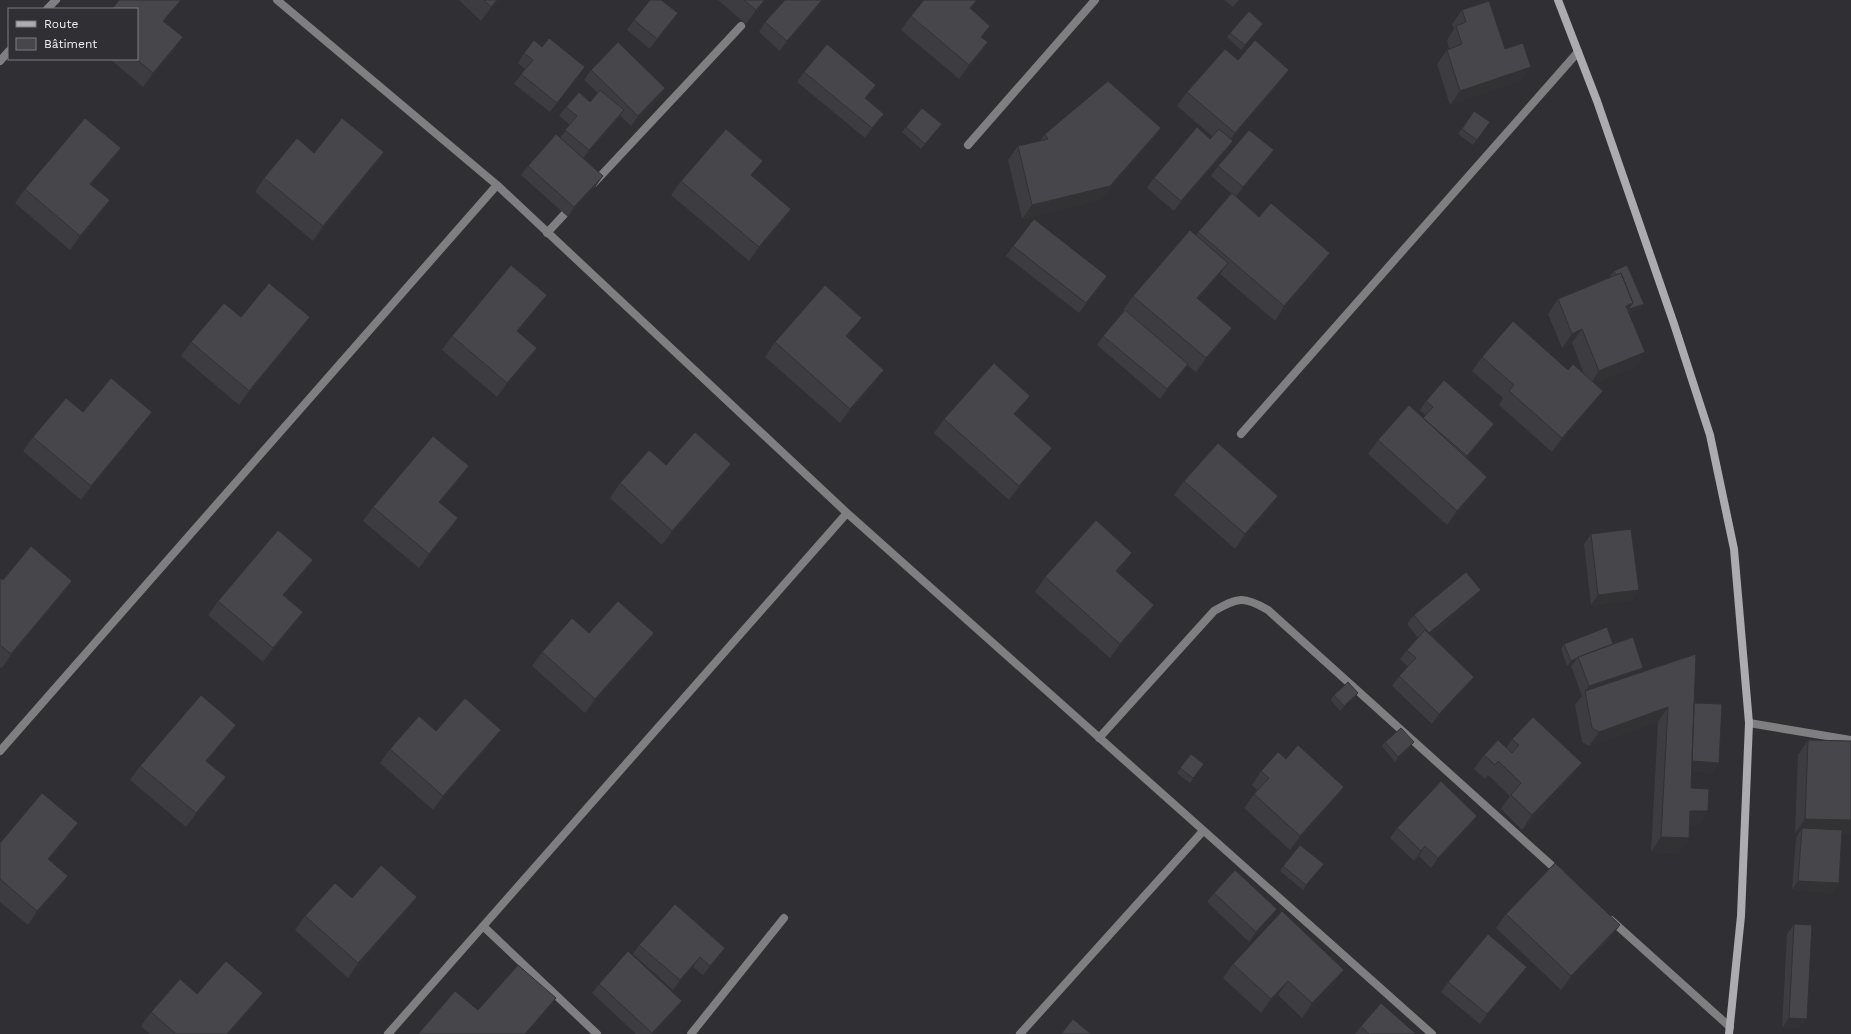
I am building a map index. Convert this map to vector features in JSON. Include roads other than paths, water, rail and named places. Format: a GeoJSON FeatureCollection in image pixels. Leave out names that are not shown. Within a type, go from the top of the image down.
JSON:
{"type":"FeatureCollection","features":[{"type":"Feature","properties":{"kind":"main road"},"geometry":{"type":"LineString","coordinates":[[1558,0],[1578,52],[1674,324],[1710,435],[1734,549],[1750,723],[1741,916],[1730,1031]]}},
{"type":"Feature","properties":{"kind":"street"},"geometry":{"type":"LineString","coordinates":[[48,8],[56,0]]}},
{"type":"Feature","properties":{"kind":"street"},"geometry":{"type":"LineString","coordinates":[[277,0],[497,185],[847,513],[1432,1034]]}},
{"type":"Feature","properties":{"kind":"street"},"geometry":{"type":"LineString","coordinates":[[968,145],[1095,0]]}},
{"type":"Feature","properties":{"kind":"street"},"geometry":{"type":"LineString","coordinates":[[590,187],[741,26]]}},
{"type":"Feature","properties":{"kind":"street"},"geometry":{"type":"LineString","coordinates":[[0,61],[8,52]]}},
{"type":"Feature","properties":{"kind":"street"},"geometry":{"type":"LineString","coordinates":[[1241,434],[1578,52]]}},
{"type":"Feature","properties":{"kind":"street"},"geometry":{"type":"LineString","coordinates":[[0,751],[497,185]]}},
{"type":"Feature","properties":{"kind":"street"},"geometry":{"type":"LineString","coordinates":[[547,233],[580,198]]}},
{"type":"Feature","properties":{"kind":"street"},"geometry":{"type":"LineString","coordinates":[[388,1034],[847,513]]}},
{"type":"Feature","properties":{"kind":"street"},"geometry":{"type":"LineString","coordinates":[[1099,738],[1214,611],[1232,601],[1251,600],[1268,610],[1564,877]]}},
{"type":"Feature","properties":{"kind":"street"},"geometry":{"type":"LineString","coordinates":[[1750,723],[1851,740]]}},
{"type":"Feature","properties":{"kind":"street"},"geometry":{"type":"LineString","coordinates":[[1020,1034],[1204,831]]}},
{"type":"Feature","properties":{"kind":"street"},"geometry":{"type":"LineString","coordinates":[[1606,915],[1730,1031]]}},
{"type":"Feature","properties":{"kind":"street"},"geometry":{"type":"LineString","coordinates":[[691,1034],[784,918]]}},
{"type":"Feature","properties":{"kind":"street"},"geometry":{"type":"LineString","coordinates":[[483,926],[597,1034]]}}]}
